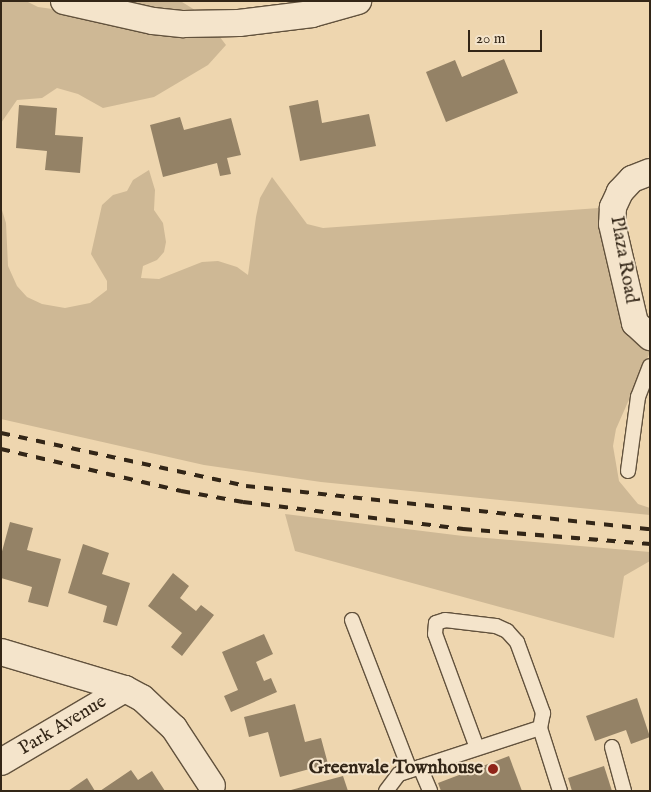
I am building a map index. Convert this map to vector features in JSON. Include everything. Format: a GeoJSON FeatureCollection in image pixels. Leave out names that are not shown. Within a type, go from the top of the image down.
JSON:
{"type":"FeatureCollection","features":[{"type":"Feature","properties":{"kind":"street"},"geometry":{"type":"LineString","coordinates":[[64,1],[153,21],[184,24],[239,23],[312,14],[358,1]]}},
{"type":"Feature","properties":{"kind":"street","name":"Plaza Road"},"geometry":{"type":"LineString","coordinates":[[650,172],[632,179],[620,192],[613,207],[612,224],[635,323],[650,337]]}},
{"type":"Feature","properties":{"kind":"street"},"geometry":{"type":"LineString","coordinates":[[1,652],[125,689],[142,698],[174,728],[212,786]]}},
{"type":"Feature","properties":{"kind":"street","name":"Park Avenue"},"geometry":{"type":"LineString","coordinates":[[1,762],[125,689]]}},
{"type":"Feature","properties":{"kind":"lane"},"geometry":{"type":"LineString","coordinates":[[628,471],[638,397],[650,366]]}},
{"type":"Feature","properties":{"kind":"lane"},"geometry":{"type":"LineString","coordinates":[[352,620],[415,769],[430,791]]}},
{"type":"Feature","properties":{"kind":"lane"},"geometry":{"type":"LineString","coordinates":[[477,748],[435,634],[436,623],[462,622],[496,626],[508,631],[517,642],[543,713],[540,728],[560,791]]}},
{"type":"Feature","properties":{"kind":"lane"},"geometry":{"type":"LineString","coordinates":[[386,791],[399,774],[540,728]]}},
{"type":"Feature","properties":{"kind":"lane"},"geometry":{"type":"LineString","coordinates":[[612,747],[624,791]]}},
{"type":"Feature","properties":{"kind":"shaded area"},"geometry":{"type":"Polygon","coordinates":[[[1,1],[26,1],[38,7],[67,11],[56,1],[182,2],[203,15],[226,45],[208,65],[154,97],[103,108],[78,94],[57,88],[42,98],[17,100],[1,123],[1,1]]]}},
{"type":"Feature","properties":{"kind":"shaded area"},"geometry":{"type":"Polygon","coordinates":[[[149,170],[155,190],[154,210],[163,223],[166,242],[164,252],[157,260],[143,266],[141,278],[159,279],[202,262],[218,261],[237,267],[248,275],[260,198],[272,177],[307,224],[323,228],[613,207],[650,337],[650,352],[616,429],[613,446],[619,481],[638,504],[650,508],[650,515],[321,482],[204,465],[1,419],[1,207],[6,223],[8,266],[17,286],[27,297],[42,304],[65,308],[90,303],[107,290],[107,281],[91,254],[102,205],[113,195],[127,191],[133,180],[149,170]]]}},
{"type":"Feature","properties":{"kind":"shaded area"},"geometry":{"type":"Polygon","coordinates":[[[285,514],[463,536],[650,552],[650,561],[624,576],[614,638],[295,551],[285,514]]]}},
{"type":"Feature","properties":{"kind":"building"},"geometry":{"type":"Polygon","coordinates":[[[504,59],[518,93],[446,122],[426,72],[455,60],[462,77],[504,59]]]}},
{"type":"Feature","properties":{"kind":"building"},"geometry":{"type":"Polygon","coordinates":[[[318,100],[322,123],[369,114],[376,146],[300,161],[289,106],[318,100]]]}},
{"type":"Feature","properties":{"kind":"building"},"geometry":{"type":"Polygon","coordinates":[[[19,105],[57,108],[55,135],[83,137],[80,173],[45,170],[47,151],[16,148],[19,105]]]}},
{"type":"Feature","properties":{"kind":"building"},"geometry":{"type":"Polygon","coordinates":[[[180,117],[184,130],[231,118],[241,155],[227,158],[231,174],[220,176],[217,163],[163,177],[150,125],[180,117]]]}},
{"type":"Feature","properties":{"kind":"building"},"geometry":{"type":"Polygon","coordinates":[[[10,522],[33,528],[27,550],[61,559],[48,607],[28,602],[32,587],[1,578],[1,555],[10,522]]]}},
{"type":"Feature","properties":{"kind":"building"},"geometry":{"type":"Polygon","coordinates":[[[83,544],[109,553],[102,574],[130,583],[117,626],[103,622],[107,606],[68,593],[83,544]]]}},
{"type":"Feature","properties":{"kind":"building"},"geometry":{"type":"Polygon","coordinates":[[[173,573],[189,586],[180,598],[196,611],[201,605],[214,615],[182,656],[171,647],[182,633],[148,606],[173,573]]]}},
{"type":"Feature","properties":{"kind":"building"},"geometry":{"type":"Polygon","coordinates":[[[264,634],[273,654],[256,662],[264,681],[271,678],[277,692],[231,712],[224,696],[238,690],[222,652],[264,634]]]}},
{"type":"Feature","properties":{"kind":"building"},"geometry":{"type":"Polygon","coordinates":[[[637,698],[650,737],[631,744],[626,730],[595,741],[586,716],[637,698]]]}},
{"type":"Feature","properties":{"kind":"building"},"geometry":{"type":"Polygon","coordinates":[[[295,704],[305,742],[321,738],[328,764],[280,777],[268,732],[249,737],[244,717],[295,704]]]}},
{"type":"Feature","properties":{"kind":"building","name":"Greenvale Townhouse"},"geometry":{"type":"Polygon","coordinates":[[[509,756],[522,791],[441,791],[438,783],[509,756]]]}},
{"type":"Feature","properties":{"kind":"building"},"geometry":{"type":"Polygon","coordinates":[[[604,766],[612,791],[572,791],[568,778],[604,766]]]}},
{"type":"Feature","properties":{"kind":"building"},"geometry":{"type":"Polygon","coordinates":[[[131,770],[138,780],[152,771],[165,791],[100,791],[131,770]]]}},
{"type":"Feature","properties":{"kind":"building"},"geometry":{"type":"Polygon","coordinates":[[[343,776],[348,791],[291,791],[291,790],[343,776]]]}},
{"type":"Feature","properties":{"kind":"building"},"geometry":{"type":"Polygon","coordinates":[[[87,778],[95,791],[68,791],[87,778]]]}},
{"type":"Feature","properties":{"kind":"railway"},"geometry":{"type":"LineString","coordinates":[[1,433],[246,486],[650,529]]}},
{"type":"Feature","properties":{"kind":"railway"},"geometry":{"type":"LineString","coordinates":[[1,449],[181,491],[243,502],[463,529],[650,544]]}},
{"type":"Feature","properties":{"kind":"place","name":"Greenvale Townhouse"},"geometry":{"type":"Point","coordinates":[493,769]}}]}
